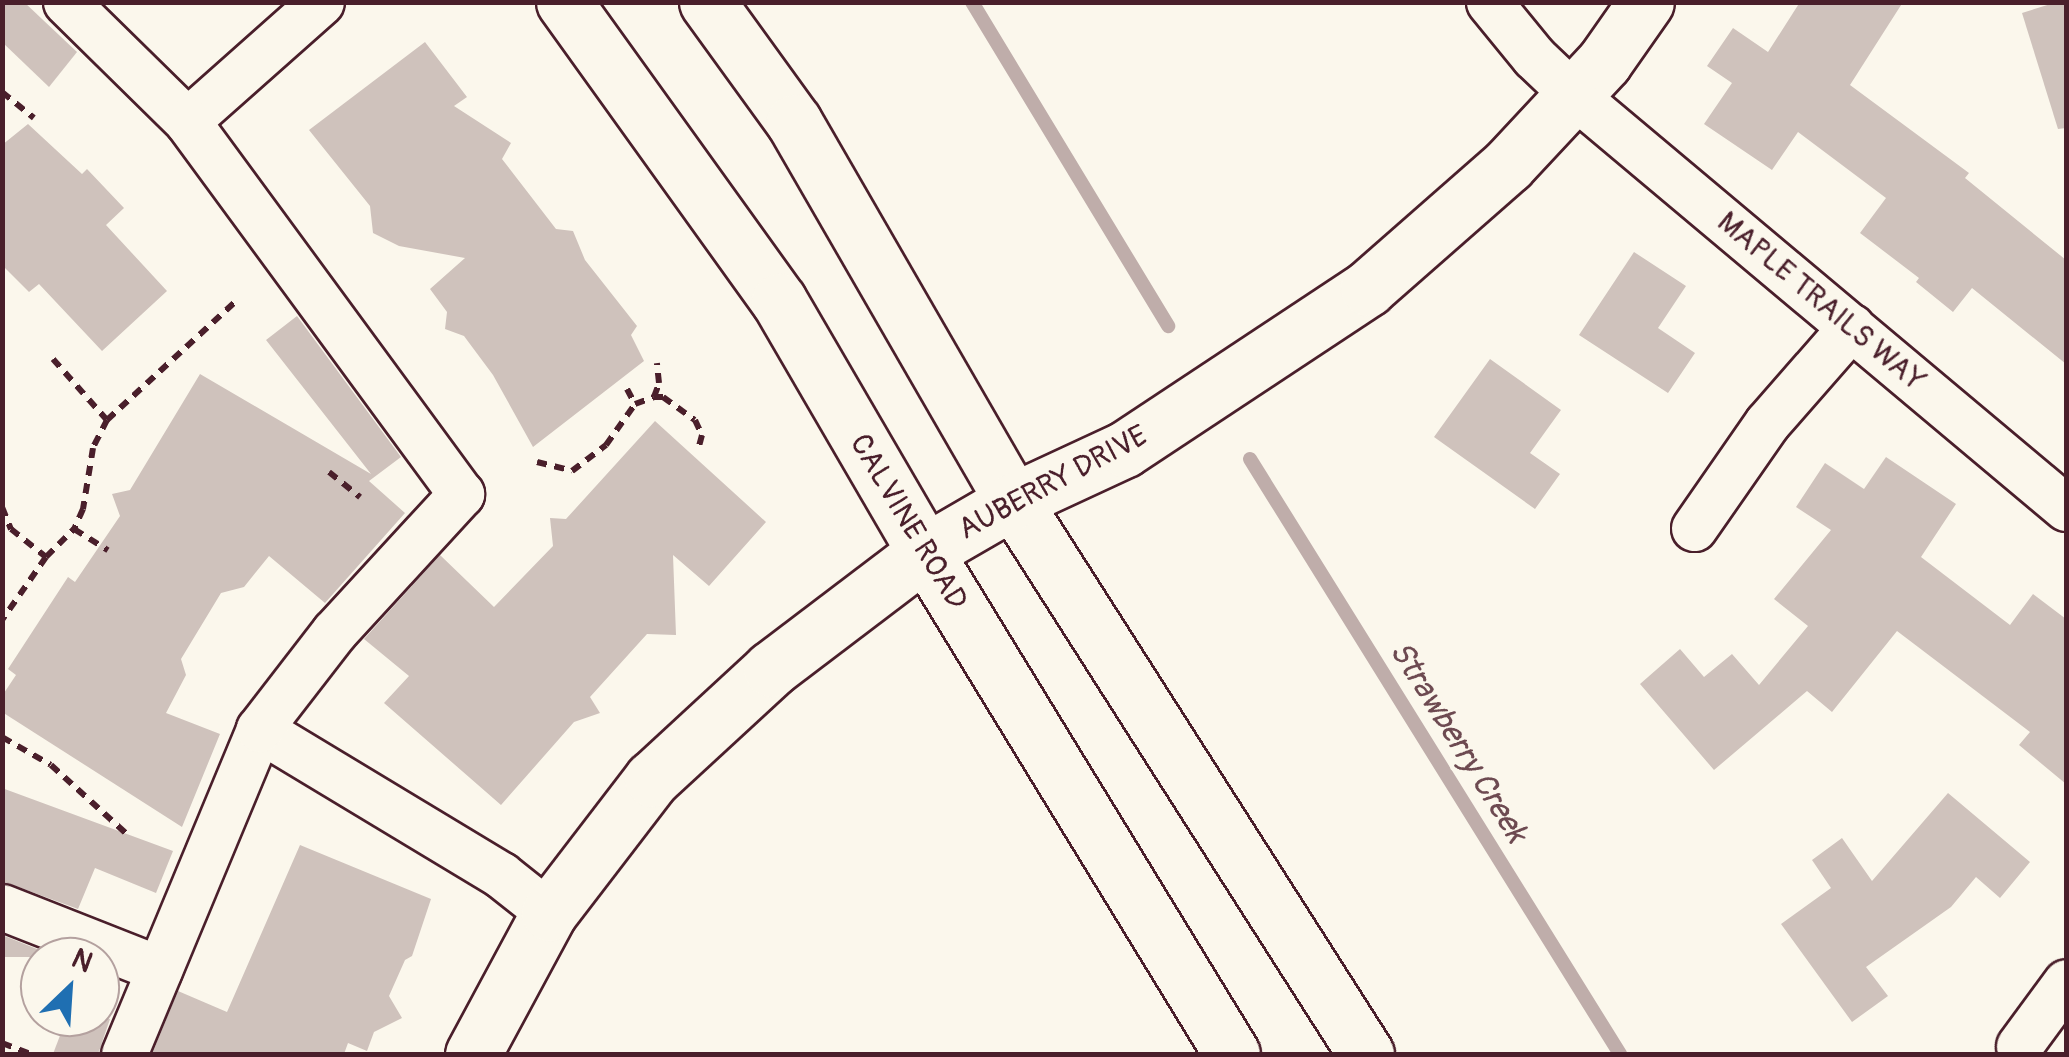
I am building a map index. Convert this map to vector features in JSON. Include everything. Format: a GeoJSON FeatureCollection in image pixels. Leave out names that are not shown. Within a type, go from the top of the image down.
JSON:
{"type":"FeatureCollection","features":[{"type":"Feature","properties":{"kind":"main road","name":"CALVINE ROAD"},"geometry":{"type":"LineString","coordinates":[[564,2],[779,301],[925,552],[1232,1054]]}},
{"type":"Feature","properties":{"kind":"main road"},"geometry":{"type":"LineString","coordinates":[[707,2],[794,122],[1013,501],[1366,1054]]}},
{"type":"Feature","properties":{"kind":"main road","name":"AUBERRY DRIVE"},"geometry":{"type":"LineString","coordinates":[[473,1054],[549,913],[652,778],[772,669],[925,552],[1013,501],[1125,449],[1310,328],[1416,250],[1575,96],[1646,2]]}},
{"type":"Feature","properties":{"kind":"street"},"geometry":{"type":"LineString","coordinates":[[66,2],[187,121],[461,494],[334,632],[260,729],[124,1054]]}},
{"type":"Feature","properties":{"kind":"street"},"geometry":{"type":"LineString","coordinates":[[187,121],[322,2]]}},
{"type":"Feature","properties":{"kind":"street","name":"MAPLE TRAILS WAY"},"geometry":{"type":"LineString","coordinates":[[1489,2],[1534,57],[1575,96],[2066,508]]}},
{"type":"Feature","properties":{"kind":"street"},"geometry":{"type":"LineString","coordinates":[[1694,528],[1767,423],[1851,327]]}},
{"type":"Feature","properties":{"kind":"street"},"geometry":{"type":"LineString","coordinates":[[260,729],[502,875],[549,913]]}},
{"type":"Feature","properties":{"kind":"street"},"geometry":{"type":"LineString","coordinates":[[2,906],[159,969]]}},
{"type":"Feature","properties":{"kind":"street"},"geometry":{"type":"LineString","coordinates":[[2019,1046],[2066,982]]}},
{"type":"Feature","properties":{"kind":"path"},"geometry":{"type":"LineString","coordinates":[[2,92],[34,118]]}},
{"type":"Feature","properties":{"kind":"path"},"geometry":{"type":"LineString","coordinates":[[2,620],[46,557],[74,529],[88,486],[93,448],[107,420],[234,303]]}},
{"type":"Feature","properties":{"kind":"path"},"geometry":{"type":"LineString","coordinates":[[53,360],[107,420]]}},
{"type":"Feature","properties":{"kind":"path"},"geometry":{"type":"LineString","coordinates":[[654,397],[659,384],[657,363]]}},
{"type":"Feature","properties":{"kind":"path"},"geometry":{"type":"LineString","coordinates":[[627,389],[635,404]]}},
{"type":"Feature","properties":{"kind":"path"},"geometry":{"type":"LineString","coordinates":[[536,462],[572,471],[606,445],[635,404],[654,397],[664,397],[695,420],[702,436],[699,446]]}},
{"type":"Feature","properties":{"kind":"path"},"geometry":{"type":"LineString","coordinates":[[329,472],[360,497]]}},
{"type":"Feature","properties":{"kind":"path"},"geometry":{"type":"LineString","coordinates":[[2,507],[11,529],[46,557]]}},
{"type":"Feature","properties":{"kind":"path"},"geometry":{"type":"LineString","coordinates":[[74,529],[108,550]]}},
{"type":"Feature","properties":{"kind":"path"},"geometry":{"type":"LineString","coordinates":[[2,737],[50,765],[129,836]]}},
{"type":"Feature","properties":{"kind":"path"},"geometry":{"type":"LineString","coordinates":[[2,1043],[30,1054]]}},
{"type":"Feature","properties":{"kind":"building"},"geometry":{"type":"Polygon","coordinates":[[[2,2],[24,2],[77,52],[49,87],[2,42],[2,2]]]}},
{"type":"Feature","properties":{"kind":"building"},"geometry":{"type":"Polygon","coordinates":[[[1800,2],[1903,2],[1850,85],[1969,173],[1965,178],[2066,260],[2066,364],[1972,288],[1953,312],[1916,282],[1919,278],[1860,233],[1886,198],[1798,132],[1772,170],[1704,124],[1732,83],[1707,66],[1733,28],[1768,52],[1800,2]]]}},
{"type":"Feature","properties":{"kind":"building"},"geometry":{"type":"Polygon","coordinates":[[[2066,2],[2066,128],[2058,129],[2022,13],[2066,2]]]}},
{"type":"Feature","properties":{"kind":"building"},"geometry":{"type":"Polygon","coordinates":[[[425,42],[467,97],[454,106],[511,143],[502,159],[556,229],[573,231],[585,260],[637,326],[631,335],[644,361],[533,447],[493,375],[464,336],[445,329],[447,312],[430,289],[465,258],[399,246],[373,233],[370,206],[309,130],[425,42]]]}},
{"type":"Feature","properties":{"kind":"building"},"geometry":{"type":"Polygon","coordinates":[[[28,124],[82,174],[87,169],[124,208],[106,225],[167,291],[102,351],[39,284],[29,292],[2,265],[2,145],[28,124]]]}},
{"type":"Feature","properties":{"kind":"building"},"geometry":{"type":"Polygon","coordinates":[[[1634,252],[1686,286],[1658,328],[1695,353],[1668,393],[1579,335],[1634,252]]]}},
{"type":"Feature","properties":{"kind":"building"},"geometry":{"type":"Polygon","coordinates":[[[297,316],[401,457],[369,481],[405,513],[325,603],[269,556],[244,587],[221,593],[181,659],[186,675],[166,713],[220,734],[182,827],[2,712],[2,696],[16,675],[8,669],[68,577],[75,582],[120,516],[112,494],[130,490],[200,374],[371,474],[266,340],[297,316]]]}},
{"type":"Feature","properties":{"kind":"building"},"geometry":{"type":"Polygon","coordinates":[[[1490,359],[1561,410],[1530,453],[1560,474],[1535,509],[1434,437],[1490,359]]]}},
{"type":"Feature","properties":{"kind":"building"},"geometry":{"type":"Polygon","coordinates":[[[655,421],[766,522],[709,586],[673,555],[676,635],[647,634],[590,697],[600,713],[574,722],[501,805],[384,703],[409,676],[364,639],[440,555],[494,607],[553,546],[550,518],[566,519],[655,421]]]}},
{"type":"Feature","properties":{"kind":"building"},"geometry":{"type":"Polygon","coordinates":[[[1886,457],[1956,504],[1921,557],[2010,625],[2033,594],[2066,619],[2066,784],[2019,745],[2030,732],[1897,631],[1832,712],[1807,691],[1714,770],[1640,684],[1680,649],[1704,677],[1732,654],[1759,685],[1808,626],[1774,599],[1831,530],[1796,507],[1825,463],[1864,489],[1886,457]]]}},
{"type":"Feature","properties":{"kind":"building"},"geometry":{"type":"Polygon","coordinates":[[[2,788],[173,851],[156,893],[95,868],[78,909],[2,881],[2,788]]]}},
{"type":"Feature","properties":{"kind":"building"},"geometry":{"type":"Polygon","coordinates":[[[1948,793],[2030,862],[2000,898],[1976,877],[1951,907],[1866,967],[1888,996],[1852,1022],[1781,924],[1831,888],[1812,860],[1842,838],[1872,881],[1948,793]]]}},
{"type":"Feature","properties":{"kind":"building"},"geometry":{"type":"Polygon","coordinates":[[[300,845],[431,899],[412,956],[405,960],[389,996],[402,1018],[374,1032],[367,1051],[348,1043],[344,1054],[152,1054],[178,991],[227,1012],[300,845]]]}},
{"type":"Feature","properties":{"kind":"building"},"geometry":{"type":"Polygon","coordinates":[[[2,935],[20,942],[20,957],[2,957],[2,935]]]}},
{"type":"Feature","properties":{"kind":"building"},"geometry":{"type":"Polygon","coordinates":[[[59,1037],[104,1037],[98,1054],[53,1054],[59,1037]]]}},
{"type":"Feature","properties":{"kind":"waterway","name":"Strawberry Creek"},"geometry":{"type":"LineString","coordinates":[[972,2],[1168,326]]}},
{"type":"Feature","properties":{"kind":"waterway","name":"Strawberry Creek"},"geometry":{"type":"LineString","coordinates":[[1250,459],[1620,1054]]}}]}
